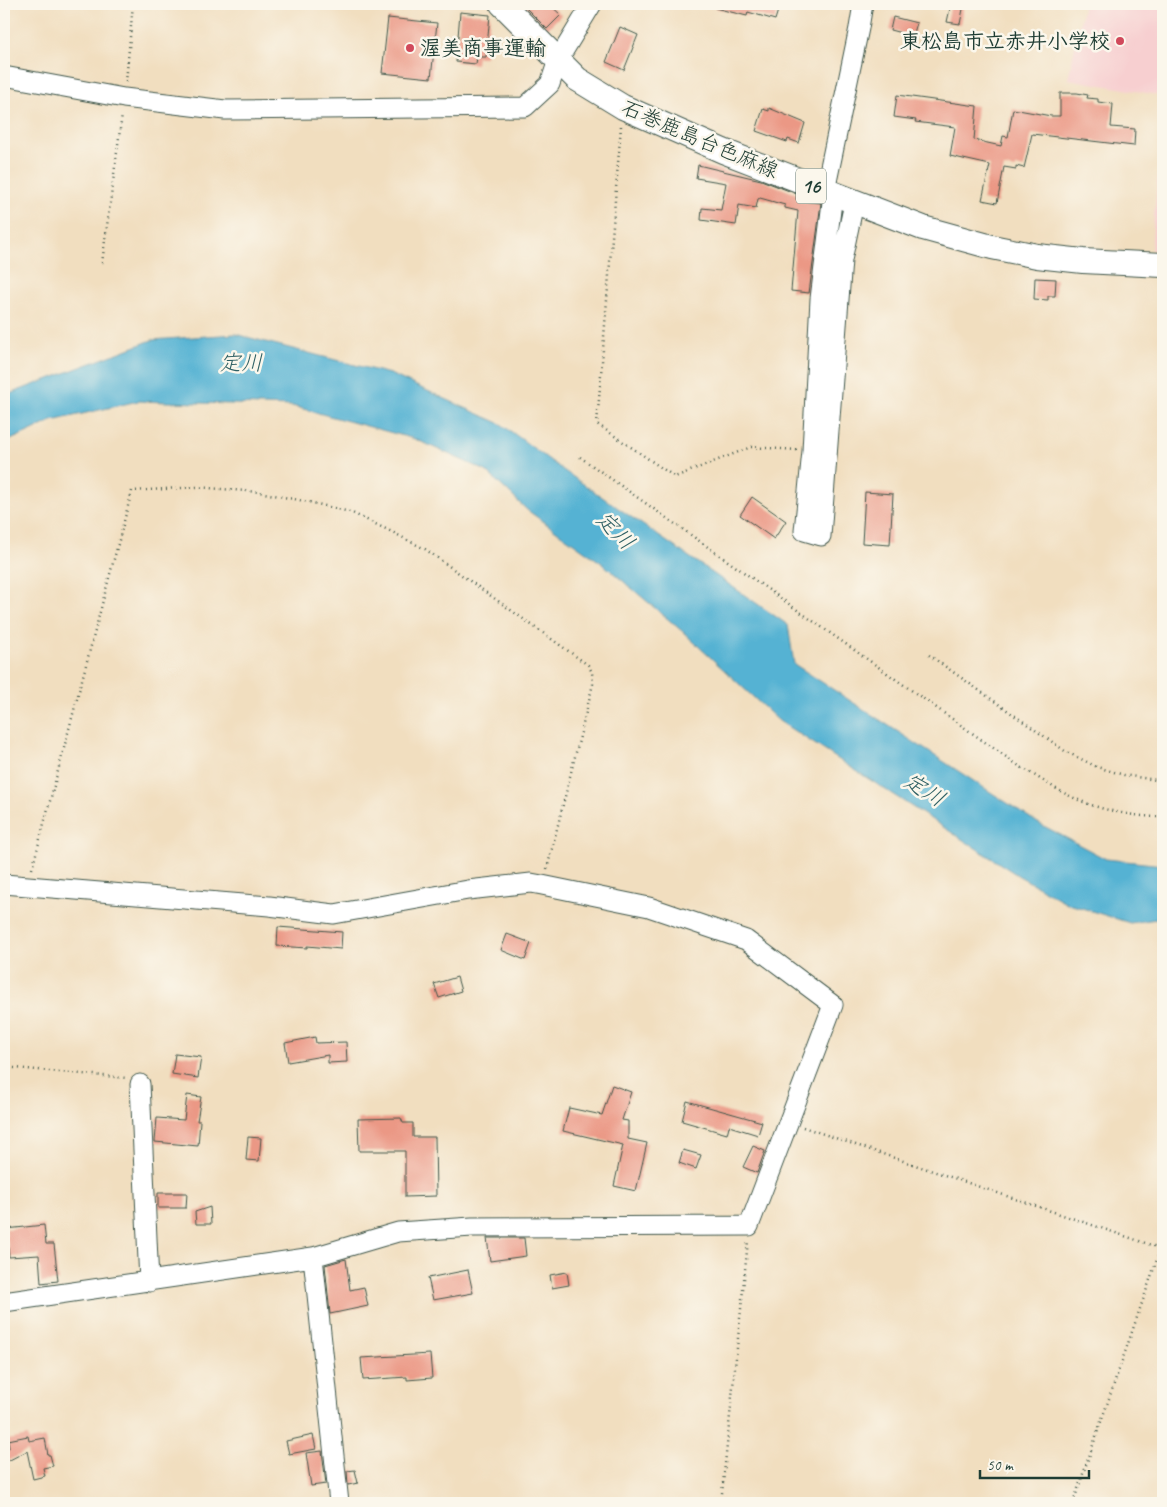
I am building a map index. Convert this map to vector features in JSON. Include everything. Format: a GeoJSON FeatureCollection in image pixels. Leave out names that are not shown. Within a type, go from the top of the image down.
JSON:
{"type":"FeatureCollection","features":[{"type":"Feature","properties":{"kind":"main road","name":"石巻鹿島台色麻線"},"geometry":{"type":"LineString","coordinates":[[502,4],[577,79],[623,107],[714,148],[923,228],[1037,256],[1083,261],[1163,265]]}},
{"type":"Feature","properties":{"kind":"street"},"geometry":{"type":"LineString","coordinates":[[4,76],[124,98],[225,110],[525,107],[550,84],[558,60],[592,4]]}},
{"type":"Feature","properties":{"kind":"street"},"geometry":{"type":"LineString","coordinates":[[837,196],[842,260],[821,536],[804,531],[812,451],[820,299],[837,196],[863,4]]}},
{"type":"Feature","properties":{"kind":"street"},"geometry":{"type":"LineString","coordinates":[[4,884],[269,906],[334,914],[468,890],[531,883],[649,907],[746,940],[833,1005],[750,1226],[472,1227],[398,1232],[313,1257],[4,1302]]}},
{"type":"Feature","properties":{"kind":"street"},"geometry":{"type":"LineString","coordinates":[[140,1084],[148,1282]]}},
{"type":"Feature","properties":{"kind":"street"},"geometry":{"type":"LineString","coordinates":[[313,1257],[339,1503]]}},
{"type":"Feature","properties":{"kind":"path"},"geometry":{"type":"LineString","coordinates":[[102,262],[124,98],[133,4]]}},
{"type":"Feature","properties":{"kind":"path"},"geometry":{"type":"LineString","coordinates":[[623,107],[597,424],[675,477],[750,447],[812,451]]}},
{"type":"Feature","properties":{"kind":"path"},"geometry":{"type":"LineString","coordinates":[[580,457],[1027,770],[1066,794],[1095,807],[1127,814],[1163,817]]}},
{"type":"Feature","properties":{"kind":"path"},"geometry":{"type":"LineString","coordinates":[[28,885],[132,491],[196,487],[259,492],[350,512],[425,549],[588,665],[592,672],[593,684],[542,885]]}},
{"type":"Feature","properties":{"kind":"path"},"geometry":{"type":"LineString","coordinates":[[929,655],[1065,750],[1097,767],[1124,775],[1163,780]]}},
{"type":"Feature","properties":{"kind":"path"},"geometry":{"type":"LineString","coordinates":[[4,1067],[125,1077],[140,1084]]}},
{"type":"Feature","properties":{"kind":"path"},"geometry":{"type":"LineString","coordinates":[[789,1123],[1162,1249]]}},
{"type":"Feature","properties":{"kind":"path"},"geometry":{"type":"LineString","coordinates":[[721,1503],[750,1226]]}},
{"type":"Feature","properties":{"kind":"path"},"geometry":{"type":"LineString","coordinates":[[1073,1503],[1163,1242]]}},
{"type":"Feature","properties":{"kind":"shaded area","name":"東松島市立赤井小学校"},"geometry":{"type":"Polygon","coordinates":[[[1084,4],[1163,4],[1163,96],[1068,79],[1084,4]]]}},
{"type":"Feature","properties":{"kind":"shaded area"},"geometry":{"type":"Polygon","coordinates":[[[1163,129],[1163,251],[1151,250],[1163,129]]]}},
{"type":"Feature","properties":{"kind":"water","name":"定川"},"geometry":{"type":"Polygon","coordinates":[[[235,334],[390,374],[501,424],[563,470],[788,625],[794,664],[1038,823],[1106,859],[1163,865],[1163,918],[1130,923],[1069,904],[1019,876],[779,721],[682,631],[603,564],[527,510],[486,471],[415,439],[292,406],[138,401],[52,421],[4,443],[4,396],[152,340],[235,334]]]}},
{"type":"Feature","properties":{"kind":"building"},"geometry":{"type":"Polygon","coordinates":[[[522,4],[549,4],[561,15],[547,29],[522,4]]]}},
{"type":"Feature","properties":{"kind":"building"},"geometry":{"type":"Polygon","coordinates":[[[715,4],[780,4],[775,20],[748,12],[747,16],[715,8],[715,4]]]}},
{"type":"Feature","properties":{"kind":"building"},"geometry":{"type":"Polygon","coordinates":[[[951,4],[964,4],[960,24],[947,22],[951,4]]]}},
{"type":"Feature","properties":{"kind":"building"},"geometry":{"type":"Polygon","coordinates":[[[460,12],[490,15],[486,57],[477,57],[476,64],[456,62],[460,12]]]}},
{"type":"Feature","properties":{"kind":"building"},"geometry":{"type":"Polygon","coordinates":[[[893,17],[917,23],[913,36],[890,30],[893,17]]]}},
{"type":"Feature","properties":{"kind":"building","name":"渥美商事運輸"},"geometry":{"type":"Polygon","coordinates":[[[388,18],[437,23],[431,78],[382,73],[388,18]]]}},
{"type":"Feature","properties":{"kind":"building"},"geometry":{"type":"Polygon","coordinates":[[[620,27],[638,35],[624,70],[606,62],[620,27]]]}},
{"type":"Feature","properties":{"kind":"building"},"geometry":{"type":"Polygon","coordinates":[[[1060,93],[1088,95],[1087,98],[1098,99],[1098,102],[1113,104],[1111,127],[1135,129],[1134,146],[1032,134],[1024,168],[1016,166],[1016,169],[1004,167],[997,203],[982,200],[990,165],[950,156],[955,127],[915,122],[916,120],[894,117],[897,95],[977,106],[974,140],[1001,146],[1003,136],[1008,137],[1013,109],[1060,116],[1060,93]]]}},
{"type":"Feature","properties":{"kind":"building"},"geometry":{"type":"Polygon","coordinates":[[[769,108],[805,123],[799,143],[788,139],[787,142],[756,131],[763,109],[769,111],[769,108]]]}},
{"type":"Feature","properties":{"kind":"building"},"geometry":{"type":"Polygon","coordinates":[[[698,165],[761,180],[802,196],[800,201],[821,203],[809,293],[791,291],[798,211],[760,198],[756,208],[739,205],[736,225],[701,220],[702,208],[721,210],[726,183],[696,178],[698,165]]]}},
{"type":"Feature","properties":{"kind":"building"},"geometry":{"type":"Polygon","coordinates":[[[1035,278],[1056,279],[1055,296],[1048,296],[1048,300],[1034,299],[1035,278]]]}},
{"type":"Feature","properties":{"kind":"building"},"geometry":{"type":"Polygon","coordinates":[[[865,492],[893,494],[890,545],[862,543],[865,492]]]}},
{"type":"Feature","properties":{"kind":"building"},"geometry":{"type":"Polygon","coordinates":[[[752,497],[786,521],[774,539],[740,515],[752,497]]]}},
{"type":"Feature","properties":{"kind":"building"},"geometry":{"type":"Polygon","coordinates":[[[278,927],[342,932],[341,949],[277,946],[278,927]]]}},
{"type":"Feature","properties":{"kind":"building"},"geometry":{"type":"Polygon","coordinates":[[[507,934],[531,943],[525,960],[501,950],[507,934]]]}},
{"type":"Feature","properties":{"kind":"building"},"geometry":{"type":"Polygon","coordinates":[[[457,977],[461,991],[439,998],[434,984],[457,977]]]}},
{"type":"Feature","properties":{"kind":"building"},"geometry":{"type":"Polygon","coordinates":[[[315,1037],[316,1043],[346,1042],[347,1062],[328,1063],[328,1055],[288,1062],[285,1043],[315,1037]]]}},
{"type":"Feature","properties":{"kind":"building"},"geometry":{"type":"Polygon","coordinates":[[[175,1054],[201,1057],[198,1078],[172,1074],[175,1054]]]}},
{"type":"Feature","properties":{"kind":"building"},"geometry":{"type":"Polygon","coordinates":[[[612,1085],[631,1092],[622,1120],[628,1121],[628,1139],[647,1143],[636,1191],[614,1186],[623,1145],[563,1131],[569,1108],[602,1115],[612,1085]]]}},
{"type":"Feature","properties":{"kind":"building"},"geometry":{"type":"Polygon","coordinates":[[[187,1095],[201,1097],[197,1121],[200,1121],[198,1146],[155,1142],[157,1118],[184,1120],[187,1095]]]}},
{"type":"Feature","properties":{"kind":"building"},"geometry":{"type":"Polygon","coordinates":[[[687,1101],[762,1122],[758,1135],[729,1126],[727,1134],[682,1121],[687,1101]]]}},
{"type":"Feature","properties":{"kind":"building"},"geometry":{"type":"Polygon","coordinates":[[[401,1118],[403,1123],[413,1123],[413,1137],[435,1137],[436,1196],[405,1197],[405,1151],[359,1151],[358,1119],[401,1118]]]}},
{"type":"Feature","properties":{"kind":"building"},"geometry":{"type":"Polygon","coordinates":[[[248,1137],[261,1138],[259,1161],[246,1160],[248,1137]]]}},
{"type":"Feature","properties":{"kind":"building"},"geometry":{"type":"Polygon","coordinates":[[[753,1146],[765,1151],[757,1173],[743,1167],[753,1146]]]}},
{"type":"Feature","properties":{"kind":"building"},"geometry":{"type":"Polygon","coordinates":[[[683,1150],[701,1155],[696,1169],[679,1163],[683,1150]]]}},
{"type":"Feature","properties":{"kind":"building"},"geometry":{"type":"Polygon","coordinates":[[[158,1193],[187,1193],[186,1208],[158,1208],[158,1193]]]}},
{"type":"Feature","properties":{"kind":"building"},"geometry":{"type":"Polygon","coordinates":[[[210,1207],[211,1224],[196,1224],[195,1212],[210,1207]]]}},
{"type":"Feature","properties":{"kind":"building"},"geometry":{"type":"Polygon","coordinates":[[[44,1225],[46,1244],[54,1244],[58,1281],[41,1283],[39,1255],[9,1257],[6,1229],[44,1225]]]}},
{"type":"Feature","properties":{"kind":"building"},"geometry":{"type":"Polygon","coordinates":[[[487,1238],[524,1238],[526,1256],[490,1261],[487,1238]]]}},
{"type":"Feature","properties":{"kind":"building"},"geometry":{"type":"Polygon","coordinates":[[[346,1259],[350,1290],[364,1287],[368,1306],[330,1314],[325,1265],[346,1259]]]}},
{"type":"Feature","properties":{"kind":"building"},"geometry":{"type":"Polygon","coordinates":[[[468,1270],[473,1293],[433,1300],[428,1278],[468,1270]]]}},
{"type":"Feature","properties":{"kind":"building"},"geometry":{"type":"Polygon","coordinates":[[[567,1272],[569,1285],[552,1288],[550,1275],[567,1272]]]}},
{"type":"Feature","properties":{"kind":"building"},"geometry":{"type":"Polygon","coordinates":[[[430,1354],[432,1378],[407,1380],[407,1377],[363,1380],[361,1358],[430,1354]]]}},
{"type":"Feature","properties":{"kind":"building"},"geometry":{"type":"Polygon","coordinates":[[[313,1435],[316,1449],[289,1454],[286,1441],[313,1435]]]}},
{"type":"Feature","properties":{"kind":"building"},"geometry":{"type":"Polygon","coordinates":[[[28,1436],[29,1441],[45,1438],[48,1455],[50,1455],[53,1466],[43,1468],[45,1476],[33,1479],[27,1451],[4,1463],[4,1449],[9,1448],[8,1440],[28,1436]]]}},
{"type":"Feature","properties":{"kind":"building"},"geometry":{"type":"Polygon","coordinates":[[[322,1451],[326,1484],[311,1486],[306,1453],[322,1451]]]}},
{"type":"Feature","properties":{"kind":"building"},"geometry":{"type":"Polygon","coordinates":[[[355,1470],[358,1483],[348,1485],[347,1471],[355,1470]]]}},
{"type":"Feature","properties":{"kind":"place","name":"東松島市立赤井小学校"},"geometry":{"type":"Point","coordinates":[1120,41]}},
{"type":"Feature","properties":{"kind":"place","name":"渥美商事運輸"},"geometry":{"type":"Point","coordinates":[410,48]}}]}
